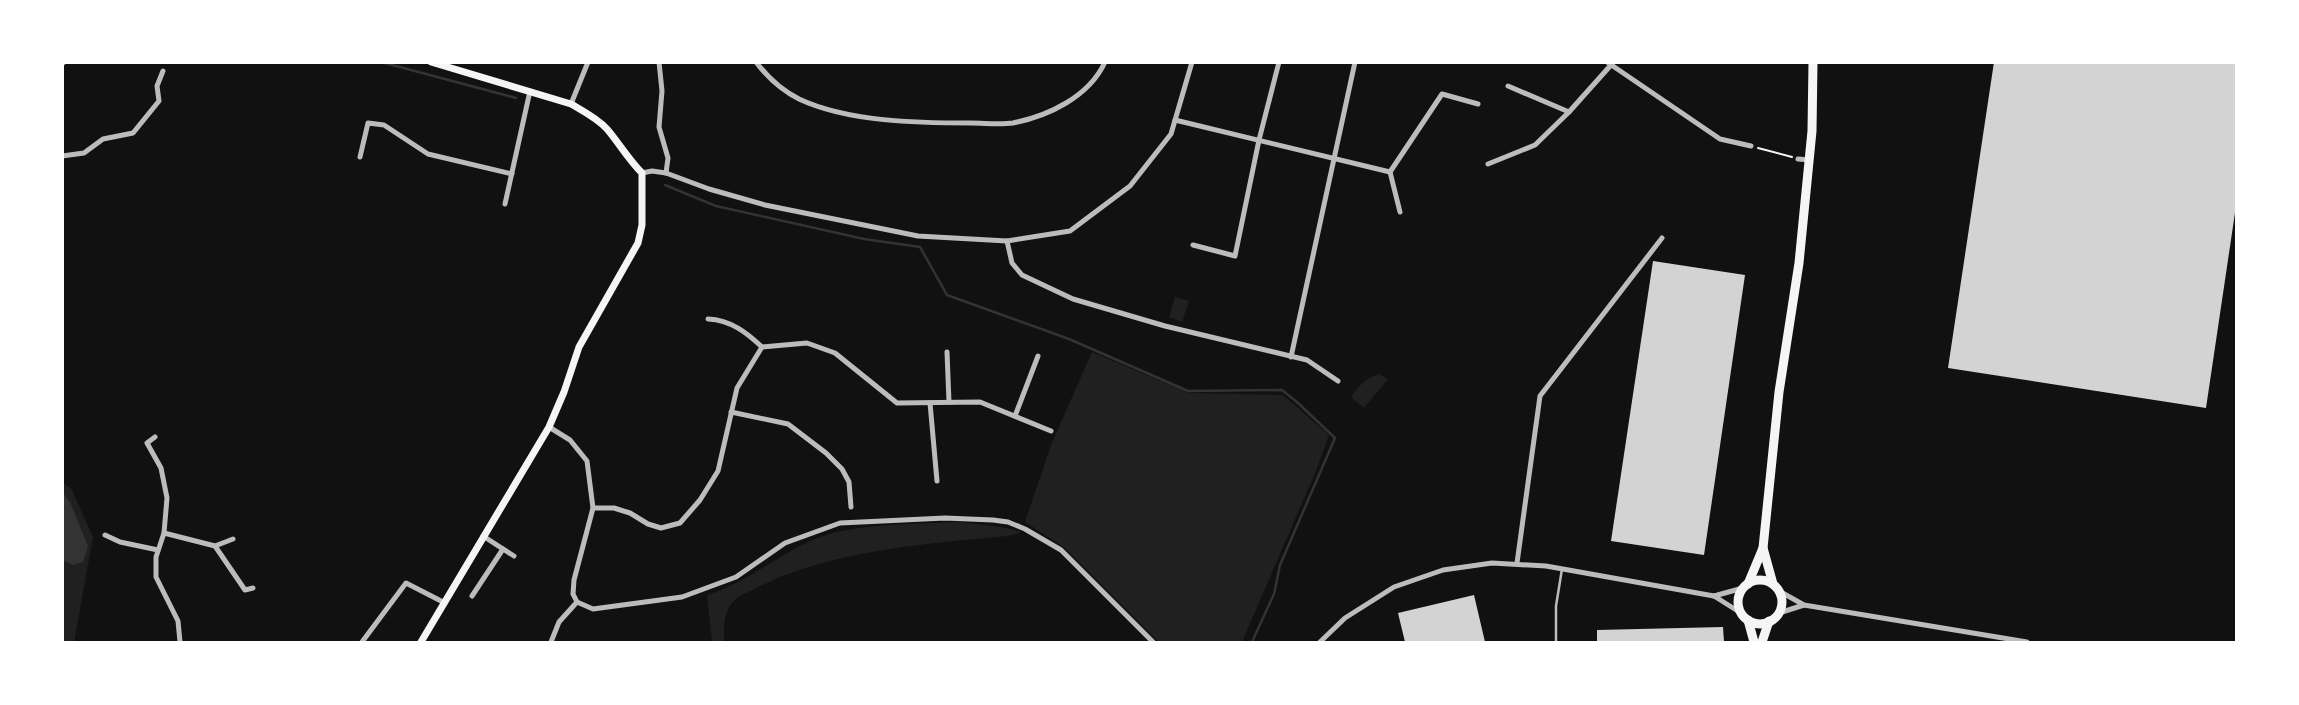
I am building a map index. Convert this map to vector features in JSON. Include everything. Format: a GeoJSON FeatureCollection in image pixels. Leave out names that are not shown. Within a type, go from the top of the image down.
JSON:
{"type":"FeatureCollection","features":[{"type":"Feature","properties":{"kind":"highway"},"geometry":{"type":"LineString","coordinates":[[1754,642],[1748,620],[1741,613],[1738,600],[1763,548],[1779,392],[1799,263],[1810,160],[1811,65]]}},
{"type":"Feature","properties":{"kind":"highway"},"geometry":{"type":"LineString","coordinates":[[1748,620],[1762,623],[1769,621],[1779,613],[1782,602],[1763,548]]}},
{"type":"Feature","properties":{"kind":"highway"},"geometry":{"type":"LineString","coordinates":[[1745,586],[1760,580],[1776,587]]}},
{"type":"Feature","properties":{"kind":"highway"},"geometry":{"type":"LineString","coordinates":[[1762,642],[1769,621]]}},
{"type":"Feature","properties":{"kind":"main road"},"geometry":{"type":"LineString","coordinates":[[422,642],[549,427],[564,392],[579,347],[638,243],[642,225],[642,173],[629,161],[606,129],[570,104],[431,62]]}},
{"type":"Feature","properties":{"kind":"street"},"geometry":{"type":"LineString","coordinates":[[570,104],[588,62]]}},
{"type":"Feature","properties":{"kind":"street"},"geometry":{"type":"LineString","coordinates":[[659,62],[662,91],[659,127],[668,158],[666,173]]}},
{"type":"Feature","properties":{"kind":"street"},"geometry":{"type":"LineString","coordinates":[[756,62],[771,82],[799,99],[848,114],[930,123],[1012,123],[1053,111],[1085,90],[1105,62]]}},
{"type":"Feature","properties":{"kind":"street"},"geometry":{"type":"LineString","coordinates":[[642,173],[652,170],[666,173],[709,189],[765,205],[918,236],[1007,241],[1070,231],[1130,186],[1171,134],[1192,62]]}},
{"type":"Feature","properties":{"kind":"street"},"geometry":{"type":"LineString","coordinates":[[1193,245],[1235,256],[1259,140],[1279,62]]}},
{"type":"Feature","properties":{"kind":"street"},"geometry":{"type":"LineString","coordinates":[[1291,358],[1355,62]]}},
{"type":"Feature","properties":{"kind":"street"},"geometry":{"type":"LineString","coordinates":[[1488,164],[1535,145],[1569,112],[1609,64],[1720,139],[1751,146]]}},
{"type":"Feature","properties":{"kind":"street"},"geometry":{"type":"LineString","coordinates":[[62,156],[84,153],[103,139],[133,133],[159,101],[157,86],[163,71]]}},
{"type":"Feature","properties":{"kind":"street"},"geometry":{"type":"LineString","coordinates":[[1508,86],[1569,112]]}},
{"type":"Feature","properties":{"kind":"street"},"geometry":{"type":"LineString","coordinates":[[505,204],[530,91]]}},
{"type":"Feature","properties":{"kind":"street"},"geometry":{"type":"LineString","coordinates":[[1400,212],[1390,172],[1442,94],[1478,104]]}},
{"type":"Feature","properties":{"kind":"street"},"geometry":{"type":"LineString","coordinates":[[1175,120],[1390,172]]}},
{"type":"Feature","properties":{"kind":"street"},"geometry":{"type":"LineString","coordinates":[[360,157],[368,123],[384,125],[428,154],[512,174]]}},
{"type":"Feature","properties":{"kind":"street"},"geometry":{"type":"LineString","coordinates":[[1798,159],[1810,160]]}},
{"type":"Feature","properties":{"kind":"street"},"geometry":{"type":"LineString","coordinates":[[1518,563],[1540,396],[1662,238]]}},
{"type":"Feature","properties":{"kind":"street"},"geometry":{"type":"LineString","coordinates":[[1007,241],[1012,264],[1022,275],[1073,299],[1165,326],[1291,358],[1307,360],[1338,381]]}},
{"type":"Feature","properties":{"kind":"street"},"geometry":{"type":"LineString","coordinates":[[708,318],[717,319],[743,330],[762,348],[807,343],[835,353],[897,404],[980,402],[1050,431]]}},
{"type":"Feature","properties":{"kind":"street"},"geometry":{"type":"LineString","coordinates":[[593,508],[614,508],[630,513],[648,524],[661,528],[680,523],[700,500],[718,471],[737,388],[762,348]]}},
{"type":"Feature","properties":{"kind":"street"},"geometry":{"type":"LineString","coordinates":[[947,352],[949,402]]}},
{"type":"Feature","properties":{"kind":"street"},"geometry":{"type":"LineString","coordinates":[[1015,416],[1038,356]]}},
{"type":"Feature","properties":{"kind":"street"},"geometry":{"type":"LineString","coordinates":[[930,403],[937,481]]}},
{"type":"Feature","properties":{"kind":"street"},"geometry":{"type":"LineString","coordinates":[[731,412],[788,424],[826,453],[842,468],[848,482],[851,508]]}},
{"type":"Feature","properties":{"kind":"street"},"geometry":{"type":"LineString","coordinates":[[549,427],[570,440],[586,461],[593,508],[574,580],[573,594],[577,602],[593,610],[682,597],[736,577],[785,543],[840,523],[943,518],[993,520],[1008,522],[1025,529],[1060,550],[1153,642]]}},
{"type":"Feature","properties":{"kind":"street"},"geometry":{"type":"LineString","coordinates":[[155,437],[148,443],[161,468],[167,498],[164,533],[158,550],[156,577],[178,621],[180,642]]}},
{"type":"Feature","properties":{"kind":"street"},"geometry":{"type":"LineString","coordinates":[[164,533],[215,546],[232,539]]}},
{"type":"Feature","properties":{"kind":"street"},"geometry":{"type":"LineString","coordinates":[[106,536],[120,542],[158,550]]}},
{"type":"Feature","properties":{"kind":"street"},"geometry":{"type":"LineString","coordinates":[[484,536],[514,556]]}},
{"type":"Feature","properties":{"kind":"street"},"geometry":{"type":"LineString","coordinates":[[215,546],[244,593],[254,588]]}},
{"type":"Feature","properties":{"kind":"street"},"geometry":{"type":"LineString","coordinates":[[472,596],[503,548]]}},
{"type":"Feature","properties":{"kind":"street"},"geometry":{"type":"LineString","coordinates":[[1320,642],[1356,610],[1407,581],[1457,566],[1492,562],[1518,563],[1562,569],[1714,596],[1741,613]]}},
{"type":"Feature","properties":{"kind":"street"},"geometry":{"type":"LineString","coordinates":[[362,642],[406,583],[445,603]]}},
{"type":"Feature","properties":{"kind":"street"},"geometry":{"type":"LineString","coordinates":[[1714,596],[1745,586]]}},
{"type":"Feature","properties":{"kind":"street"},"geometry":{"type":"LineString","coordinates":[[1776,587],[1804,605],[2027,642]]}},
{"type":"Feature","properties":{"kind":"street"},"geometry":{"type":"LineString","coordinates":[[551,642],[559,622],[577,602]]}},
{"type":"Feature","properties":{"kind":"street"},"geometry":{"type":"LineString","coordinates":[[1779,613],[1804,605]]}},
{"type":"Feature","properties":{"kind":"lane"},"geometry":{"type":"LineString","coordinates":[[1556,642],[1556,606],[1562,569]]}},
{"type":"Feature","properties":{"kind":"path"},"geometry":{"type":"LineString","coordinates":[[1751,146],[1798,159]]}},
{"type":"Feature","properties":{"kind":"shaded area"},"geometry":{"type":"Polygon","coordinates":[[[1175,297],[1189,301],[1182,322],[1169,317],[1175,297]]]}},
{"type":"Feature","properties":{"kind":"shaded area"},"geometry":{"type":"Polygon","coordinates":[[[1092,352],[1189,393],[1283,395],[1329,435],[1316,471],[1242,642],[1159,642],[1065,548],[1025,522],[1051,445],[1092,352]]]}},
{"type":"Feature","properties":{"kind":"shaded area"},"geometry":{"type":"Polygon","coordinates":[[[1379,374],[1388,379],[1364,408],[1351,397],[1363,383],[1379,374]]]}},
{"type":"Feature","properties":{"kind":"shaded area"},"geometry":{"type":"Polygon","coordinates":[[[62,483],[71,488],[93,537],[74,642],[63,642],[62,483]]]}},
{"type":"Feature","properties":{"kind":"shaded area"},"geometry":{"type":"Polygon","coordinates":[[[63,493],[70,502],[88,546],[83,562],[73,565],[63,560],[63,493]]]}},
{"type":"Feature","properties":{"kind":"shaded area"},"geometry":{"type":"Polygon","coordinates":[[[959,522],[1007,528],[1021,532],[1008,536],[912,546],[845,557],[783,576],[735,600],[726,614],[724,642],[712,642],[707,595],[737,582],[796,548],[840,531],[891,525],[959,522]]]}},
{"type":"Feature","properties":{"kind":"building"},"geometry":{"type":"Polygon","coordinates":[[[1994,62],[2236,62],[2236,206],[2206,408],[1948,368],[1994,62]]]}},
{"type":"Feature","properties":{"kind":"building"},"geometry":{"type":"Polygon","coordinates":[[[1653,261],[1745,275],[1704,555],[1611,541],[1653,261]]]}},
{"type":"Feature","properties":{"kind":"building"},"geometry":{"type":"Polygon","coordinates":[[[1474,595],[1485,642],[1405,642],[1398,613],[1474,595]]]}},
{"type":"Feature","properties":{"kind":"building"},"geometry":{"type":"Polygon","coordinates":[[[1723,627],[1724,642],[1597,642],[1597,630],[1723,627]]]}},
{"type":"Feature","properties":{"kind":"waterway"},"geometry":{"type":"LineString","coordinates":[[381,62],[516,98]]}},
{"type":"Feature","properties":{"kind":"waterway"},"geometry":{"type":"LineString","coordinates":[[665,185],[716,206],[864,239],[920,247],[947,295],[1069,339],[1188,391],[1282,390],[1335,438],[1280,565],[1274,594],[1252,642]]}}]}
